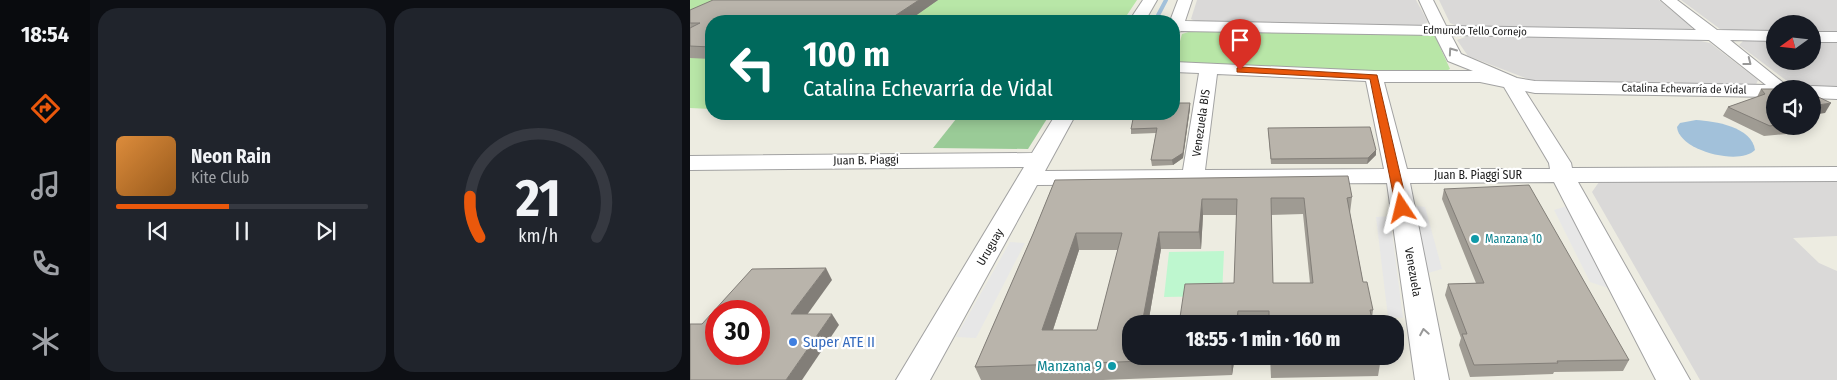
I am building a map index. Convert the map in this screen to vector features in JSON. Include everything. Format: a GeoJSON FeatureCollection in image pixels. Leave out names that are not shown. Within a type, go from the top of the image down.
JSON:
{"type":"FeatureCollection","features":[{"type":"Feature","properties":{"kind":"street"},"geometry":{"type":"LineString","coordinates":[[1141,15],[1150,0]]}},
{"type":"Feature","properties":{"kind":"street"},"geometry":{"type":"LineString","coordinates":[[1179,15],[1185,0]]}},
{"type":"Feature","properties":{"kind":"street"},"geometry":{"type":"LineString","coordinates":[[1426,0],[1454,57],[1510,82],[1560,163],[1562,174],[1673,380]]}},
{"type":"Feature","properties":{"kind":"street"},"geometry":{"type":"LineString","coordinates":[[1668,0],[1770,80]]}},
{"type":"Feature","properties":{"kind":"street","name":"Edmundo Tello Cornejo"},"geometry":{"type":"LineString","coordinates":[[1180,28],[1766,36]]}},
{"type":"Feature","properties":{"kind":"street"},"geometry":{"type":"LineString","coordinates":[[1821,37],[1837,37]]}},
{"type":"Feature","properties":{"kind":"street"},"geometry":{"type":"LineString","coordinates":[[1180,67],[1374,76],[1480,77],[1510,82]]}},
{"type":"Feature","properties":{"kind":"street","name":"Venezuela BIS"},"geometry":{"type":"LineString","coordinates":[[1194,177],[1209,68]]}},
{"type":"Feature","properties":{"kind":"street","name":"Venezuela"},"geometry":{"type":"LineString","coordinates":[[1374,76],[1396,176],[1432,380]]}},
{"type":"Feature","properties":{"kind":"street","name":"Catalina Echevarría de Vidal"},"geometry":{"type":"LineString","coordinates":[[1510,82],[1535,87],[1766,91]]}},
{"type":"Feature","properties":{"kind":"street"},"geometry":{"type":"LineString","coordinates":[[1821,92],[1837,92]]}},
{"type":"Feature","properties":{"kind":"street","name":"Uruguay"},"geometry":{"type":"LineString","coordinates":[[913,380],[1063,120]]}},
{"type":"Feature","properties":{"kind":"street","name":"Juan B. Piaggi"},"geometry":{"type":"LineString","coordinates":[[690,163],[1035,169]]}},
{"type":"Feature","properties":{"kind":"street","name":"Juan B. Piaggi SUR"},"geometry":{"type":"LineString","coordinates":[[1035,169],[1194,177],[1837,174]]}},
{"type":"Feature","properties":{"kind":"shaded area"},"geometry":{"type":"Polygon","coordinates":[[[1197,0],[1416,0],[1428,22],[1420,27],[1201,24],[1191,19],[1197,0]]]}},
{"type":"Feature","properties":{"kind":"shaded area"},"geometry":{"type":"Polygon","coordinates":[[[1439,0],[1659,0],[1693,28],[1685,31],[1462,28],[1450,23],[1439,0]]]}},
{"type":"Feature","properties":{"kind":"shaded area"},"geometry":{"type":"Polygon","coordinates":[[[1681,0],[1837,0],[1837,35],[1821,34],[1821,15],[1766,15],[1766,34],[1735,33],[1720,29],[1681,0]]]}},
{"type":"Feature","properties":{"kind":"shaded area"},"geometry":{"type":"Polygon","coordinates":[[[1468,36],[1692,39],[1710,43],[1758,80],[1755,87],[1538,83],[1468,56],[1457,40],[1468,36]]]}},
{"type":"Feature","properties":{"kind":"shaded area"},"geometry":{"type":"Polygon","coordinates":[[[1744,40],[1766,40],[1766,65],[1739,45],[1744,40]]]}},
{"type":"Feature","properties":{"kind":"shaded area"},"geometry":{"type":"Polygon","coordinates":[[[1821,41],[1837,41],[1837,90],[1821,89],[1821,80],[1786,80],[1772,70],[1821,70],[1821,41]]]}},
{"type":"Feature","properties":{"kind":"shaded area"},"geometry":{"type":"Polygon","coordinates":[[[1837,181],[1837,236],[1793,238],[1819,263],[1837,271],[1837,380],[1700,380],[1592,192],[1599,182],[1837,181]]]}},
{"type":"Feature","properties":{"kind":"shaded area"},"geometry":{"type":"Polygon","coordinates":[[[1412,205],[1425,207],[1442,269],[1428,273],[1412,205]]]}},
{"type":"Feature","properties":{"kind":"shaded area"},"geometry":{"type":"Polygon","coordinates":[[[1567,206],[1608,288],[1590,282],[1554,210],[1567,206]]]}},
{"type":"Feature","properties":{"kind":"shaded area"},"geometry":{"type":"Polygon","coordinates":[[[1390,216],[1403,315],[1388,315],[1376,217],[1390,216]]]}},
{"type":"Feature","properties":{"kind":"shaded area"},"geometry":{"type":"Polygon","coordinates":[[[1010,242],[1025,243],[976,338],[956,337],[1010,242]]]}},
{"type":"Feature","properties":{"kind":"green space"},"geometry":{"type":"Polygon","coordinates":[[[690,0],[1137,0],[1127,15],[705,15],[705,109],[690,108],[690,0]]]}},
{"type":"Feature","properties":{"kind":"green space"},"geometry":{"type":"Polygon","coordinates":[[[1195,30],[1429,34],[1435,36],[1450,69],[1440,74],[1180,62],[1182,34],[1195,30]]]}},
{"type":"Feature","properties":{"kind":"green space"},"geometry":{"type":"Polygon","coordinates":[[[955,120],[1046,120],[1028,149],[933,148],[955,120]]]}},
{"type":"Feature","properties":{"kind":"green space"},"geometry":{"type":"Polygon","coordinates":[[[1224,251],[1222,296],[1164,297],[1169,252],[1224,251]]]}},
{"type":"Feature","properties":{"kind":"water"},"geometry":{"type":"Polygon","coordinates":[[[1696,120],[1722,124],[1740,131],[1752,142],[1755,150],[1747,155],[1737,157],[1711,154],[1699,149],[1680,136],[1677,127],[1680,123],[1696,120]]]}},
{"type":"Feature","properties":{"kind":"building"},"geometry":{"type":"Polygon","coordinates":[[[713,0],[919,0],[896,15],[705,15],[705,47],[690,46],[690,28],[700,23],[690,23],[690,10],[713,0]]]}},
{"type":"Feature","properties":{"kind":"building"},"geometry":{"type":"Polygon","coordinates":[[[1761,89],[1766,89],[1766,124],[1728,107],[1765,94],[1761,89]]]}},
{"type":"Feature","properties":{"kind":"building"},"geometry":{"type":"Polygon","coordinates":[[[1821,98],[1831,103],[1821,105],[1821,98]]]}},
{"type":"Feature","properties":{"kind":"building"},"geometry":{"type":"Polygon","coordinates":[[[1180,103],[1190,103],[1183,153],[1172,160],[1151,160],[1157,128],[1131,129],[1133,120],[1180,120],[1180,103]]]}},
{"type":"Feature","properties":{"kind":"building"},"geometry":{"type":"Polygon","coordinates":[[[1370,127],[1376,150],[1368,158],[1271,159],[1268,128],[1370,127]]]}},
{"type":"Feature","properties":{"kind":"building"},"geometry":{"type":"Polygon","coordinates":[[[1348,176],[1352,197],[1347,198],[1363,282],[1367,282],[1373,310],[1370,310],[1371,315],[1269,315],[1269,311],[1238,311],[1237,315],[1180,315],[1185,284],[1234,283],[1237,199],[1202,199],[1199,232],[1159,232],[1144,315],[1122,315],[1122,362],[975,367],[1055,180],[1348,176]],[[1271,198],[1273,283],[1313,283],[1304,198],[1271,198]],[[1076,233],[1042,330],[1097,330],[1122,233],[1076,233]]]}},
{"type":"Feature","properties":{"kind":"building"},"geometry":{"type":"Polygon","coordinates":[[[1529,185],[1629,360],[1474,365],[1462,334],[1467,334],[1448,284],[1484,283],[1444,189],[1529,185]]]}},
{"type":"Feature","properties":{"kind":"building"},"geometry":{"type":"Polygon","coordinates":[[[826,268],[791,314],[832,314],[786,380],[690,380],[690,324],[702,324],[705,321],[705,365],[770,365],[770,300],[724,300],[752,269],[826,268]]]}},
{"type":"Feature","properties":{"kind":"waterway"},"geometry":{"type":"LineString","coordinates":[[1158,15],[1166,0]]}},
{"type":"Feature","properties":{"kind":"place","name":"Manzana 10"},"geometry":{"type":"Point","coordinates":[1475,239]}},
{"type":"Feature","properties":{"kind":"place","name":"Super ATE II"},"geometry":{"type":"Point","coordinates":[793,342]}},
{"type":"Feature","properties":{"kind":"place","name":"Manzana 9"},"geometry":{"type":"Point","coordinates":[1112,366]}},
{"type":"Feature","properties":{"kind":"route"},"geometry":{"type":"LineString","coordinates":[[1240,70],[1374,76],[1402,208]]}}]}
